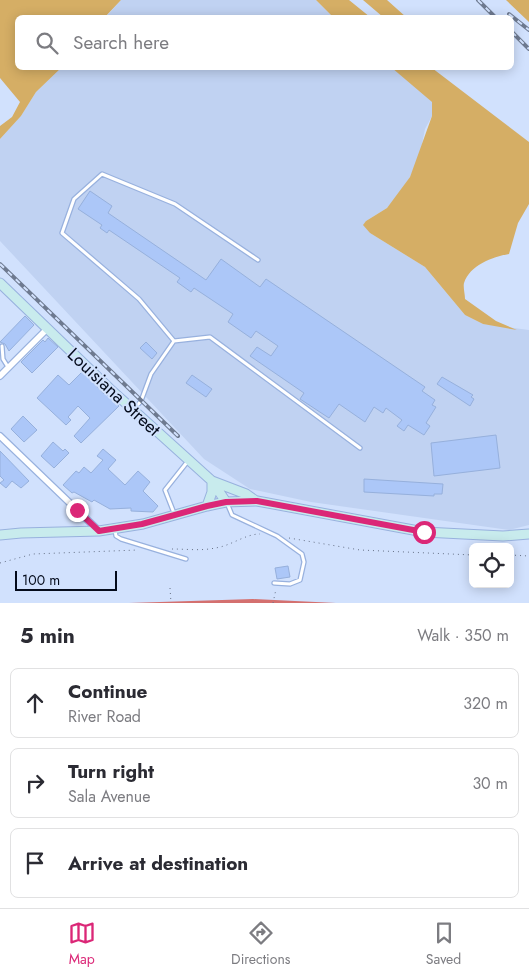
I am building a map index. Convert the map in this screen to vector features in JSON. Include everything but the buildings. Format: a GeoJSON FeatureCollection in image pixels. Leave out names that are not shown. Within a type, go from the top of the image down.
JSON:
{"type":"FeatureCollection","features":[{"type":"Feature","properties":{"kind":"main road","name":"Louisiana Street"},"geometry":{"type":"LineString","coordinates":[[0,282],[133,410],[212,481],[226,502]]}},
{"type":"Feature","properties":{"kind":"main road"},"geometry":{"type":"LineString","coordinates":[[207,506],[212,492],[212,481],[246,494],[257,501]]}},
{"type":"Feature","properties":{"kind":"main road"},"geometry":{"type":"LineString","coordinates":[[0,535],[21,532],[99,531],[175,516],[226,502],[257,501],[424,532],[503,536],[529,534]]}},
{"type":"Feature","properties":{"kind":"street"},"geometry":{"type":"LineString","coordinates":[[0,376],[47,329]]}},
{"type":"Feature","properties":{"kind":"street"},"geometry":{"type":"LineString","coordinates":[[0,436],[99,531]]}},
{"type":"Feature","properties":{"kind":"lane"},"geometry":{"type":"LineString","coordinates":[[174,341],[139,299],[62,233],[74,200],[102,174],[175,204],[258,260]]}},
{"type":"Feature","properties":{"kind":"lane"},"geometry":{"type":"LineString","coordinates":[[133,410],[141,401],[151,374],[174,341],[210,337],[360,448]]}},
{"type":"Feature","properties":{"kind":"lane"},"geometry":{"type":"LineString","coordinates":[[2,346],[3,359],[8,368]]}},
{"type":"Feature","properties":{"kind":"lane"},"geometry":{"type":"LineString","coordinates":[[175,516],[165,490],[188,461]]}},
{"type":"Feature","properties":{"kind":"lane"},"geometry":{"type":"LineString","coordinates":[[226,502],[232,514],[277,536],[302,554],[304,562],[302,575],[296,583],[274,582]]}},
{"type":"Feature","properties":{"kind":"lane"},"geometry":{"type":"LineString","coordinates":[[114,529],[116,536],[121,539],[186,560]]}},
{"type":"Feature","properties":{"kind":"path"},"geometry":{"type":"LineString","coordinates":[[171,549],[215,548],[237,542],[252,534],[262,534]]}},
{"type":"Feature","properties":{"kind":"path"},"geometry":{"type":"LineString","coordinates":[[277,536],[360,550],[469,555]]}},
{"type":"Feature","properties":{"kind":"path"},"geometry":{"type":"LineString","coordinates":[[0,563],[33,554],[154,549]]}},
{"type":"Feature","properties":{"kind":"path"},"geometry":{"type":"LineString","coordinates":[[514,555],[529,556]]}},
{"type":"Feature","properties":{"kind":"path"},"geometry":{"type":"LineString","coordinates":[[273,603],[276,587]]}},
{"type":"Feature","properties":{"kind":"path"},"geometry":{"type":"LineString","coordinates":[[170,588],[171,603]]}},
{"type":"Feature","properties":{"kind":"shaded area"},"geometry":{"type":"Polygon","coordinates":[[[0,0],[121,0],[107,15],[15,15],[15,70],[59,70],[36,92],[21,116],[0,139],[0,126],[12,117],[20,102],[0,78],[0,0]]]}},
{"type":"Feature","properties":{"kind":"shaded area"},"geometry":{"type":"Polygon","coordinates":[[[121,0],[316,0],[331,15],[108,15],[121,0]]]}},
{"type":"Feature","properties":{"kind":"shaded area"},"geometry":{"type":"Polygon","coordinates":[[[316,0],[349,0],[368,15],[331,15],[316,0]]]}},
{"type":"Feature","properties":{"kind":"shaded area"},"geometry":{"type":"Polygon","coordinates":[[[363,0],[387,0],[404,15],[381,15],[363,0]]]}},
{"type":"Feature","properties":{"kind":"shaded area"},"geometry":{"type":"Polygon","coordinates":[[[506,0],[529,0],[529,22],[506,0]]]}},
{"type":"Feature","properties":{"kind":"shaded area"},"geometry":{"type":"Polygon","coordinates":[[[59,70],[395,70],[419,89],[432,102],[432,116],[425,129],[420,154],[410,177],[400,192],[387,208],[366,221],[370,233],[425,267],[465,315],[483,324],[529,330],[529,525],[509,530],[311,502],[250,489],[204,459],[0,241],[0,139],[21,116],[36,92],[59,70]]]}},
{"type":"Feature","properties":{"kind":"shaded area"},"geometry":{"type":"Polygon","coordinates":[[[394,70],[435,70],[529,142],[529,204],[518,223],[509,254],[482,263],[471,271],[464,283],[465,299],[496,321],[517,330],[483,324],[465,315],[425,267],[370,233],[363,225],[366,221],[387,208],[410,177],[432,116],[432,102],[394,70]]]}},
{"type":"Feature","properties":{"kind":"shaded area"},"geometry":{"type":"Polygon","coordinates":[[[253,599],[336,603],[129,603],[253,599]]]}},
{"type":"Feature","properties":{"kind":"railway"},"geometry":{"type":"LineString","coordinates":[[478,0],[493,15]]}},
{"type":"Feature","properties":{"kind":"railway"},"geometry":{"type":"LineString","coordinates":[[514,18],[529,30]]}},
{"type":"Feature","properties":{"kind":"railway"},"geometry":{"type":"LineString","coordinates":[[514,34],[529,49]]}},
{"type":"Feature","properties":{"kind":"railway"},"geometry":{"type":"LineString","coordinates":[[0,264],[178,436]]}},
{"type":"Feature","properties":{"kind":"route"},"geometry":{"type":"LineString","coordinates":[[77,510],[99,531],[142,524],[226,502],[257,501],[424,532]]}}]}
